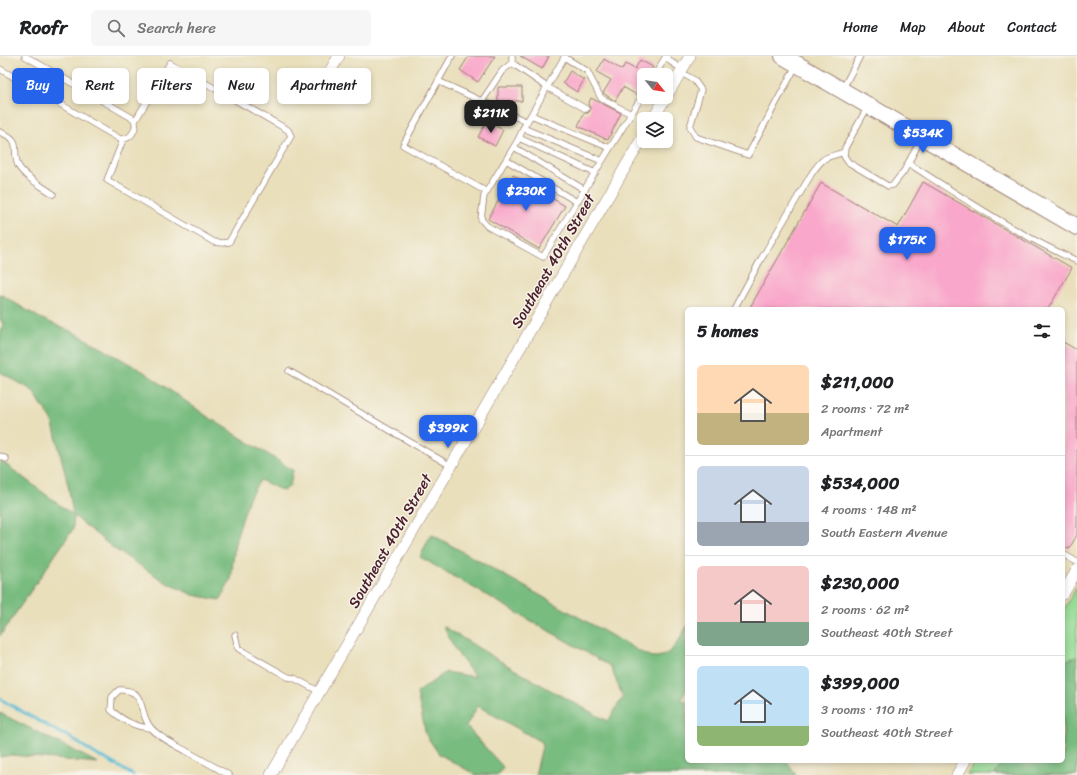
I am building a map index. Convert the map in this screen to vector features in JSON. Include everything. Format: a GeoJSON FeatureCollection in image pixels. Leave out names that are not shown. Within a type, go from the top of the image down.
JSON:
{"type":"FeatureCollection","features":[{"type":"Feature","properties":{"kind":"main road"},"geometry":{"type":"LineString","coordinates":[[783,56],[1077,227]]}},
{"type":"Feature","properties":{"kind":"street"},"geometry":{"type":"LineString","coordinates":[[332,68],[339,56]]}},
{"type":"Feature","properties":{"kind":"street"},"geometry":{"type":"LineString","coordinates":[[657,112],[690,56]]}},
{"type":"Feature","properties":{"kind":"street","name":"Southeast 40th Street"},"geometry":{"type":"LineString","coordinates":[[271,775],[637,147]]}},
{"type":"Feature","properties":{"kind":"street"},"geometry":{"type":"LineString","coordinates":[[1066,581],[1077,570]]}},
{"type":"Feature","properties":{"kind":"street"},"geometry":{"type":"LineString","coordinates":[[957,775],[964,763]]}},
{"type":"Feature","properties":{"kind":"lane"},"geometry":{"type":"LineString","coordinates":[[25,56],[135,121]]}},
{"type":"Feature","properties":{"kind":"lane"},"geometry":{"type":"LineString","coordinates":[[452,56],[403,145],[487,192]]}},
{"type":"Feature","properties":{"kind":"lane"},"geometry":{"type":"LineString","coordinates":[[512,56],[512,63]]}},
{"type":"Feature","properties":{"kind":"lane"},"geometry":{"type":"LineString","coordinates":[[659,68],[666,56],[671,62],[694,80],[701,90],[690,127],[696,137],[748,155],[798,64]]}},
{"type":"Feature","properties":{"kind":"lane"},"geometry":{"type":"LineString","coordinates":[[842,90],[860,56]]}},
{"type":"Feature","properties":{"kind":"lane"},"geometry":{"type":"LineString","coordinates":[[631,114],[600,98],[588,71],[565,57],[526,122],[514,147],[484,196],[481,219],[487,226],[543,257],[585,190],[602,161],[631,114],[637,104]]}},
{"type":"Feature","properties":{"kind":"lane"},"geometry":{"type":"LineString","coordinates":[[170,63],[288,130],[290,136],[229,242],[222,244],[214,242],[107,180],[123,140],[127,139],[134,132],[135,121],[170,63]]}},
{"type":"Feature","properties":{"kind":"lane"},"geometry":{"type":"LineString","coordinates":[[482,101],[502,71],[512,63]]}},
{"type":"Feature","properties":{"kind":"lane"},"geometry":{"type":"LineString","coordinates":[[512,63],[547,87],[586,109]]}},
{"type":"Feature","properties":{"kind":"lane"},"geometry":{"type":"LineString","coordinates":[[0,69],[123,140]]}},
{"type":"Feature","properties":{"kind":"lane"},"geometry":{"type":"LineString","coordinates":[[438,81],[526,122]]}},
{"type":"Feature","properties":{"kind":"lane"},"geometry":{"type":"LineString","coordinates":[[868,106],[844,152],[848,162],[888,186],[893,185],[908,163],[922,137]]}},
{"type":"Feature","properties":{"kind":"lane"},"geometry":{"type":"LineString","coordinates":[[531,115],[610,148]]}},
{"type":"Feature","properties":{"kind":"lane"},"geometry":{"type":"LineString","coordinates":[[523,128],[602,161]]}},
{"type":"Feature","properties":{"kind":"lane"},"geometry":{"type":"LineString","coordinates":[[0,132],[14,140],[15,157],[22,172],[53,194]]}},
{"type":"Feature","properties":{"kind":"lane"},"geometry":{"type":"LineString","coordinates":[[519,138],[595,173]]}},
{"type":"Feature","properties":{"kind":"lane"},"geometry":{"type":"LineString","coordinates":[[514,147],[585,190]]}},
{"type":"Feature","properties":{"kind":"lane"},"geometry":{"type":"LineString","coordinates":[[735,307],[760,261],[812,173],[827,156],[844,152]]}},
{"type":"Feature","properties":{"kind":"lane"},"geometry":{"type":"LineString","coordinates":[[506,160],[577,202]]}},
{"type":"Feature","properties":{"kind":"lane"},"geometry":{"type":"LineString","coordinates":[[908,163],[996,218],[1054,251],[1077,261]]}},
{"type":"Feature","properties":{"kind":"lane"},"geometry":{"type":"LineString","coordinates":[[289,371],[451,466]]}},
{"type":"Feature","properties":{"kind":"lane"},"geometry":{"type":"LineString","coordinates":[[0,456],[6,459]]}},
{"type":"Feature","properties":{"kind":"lane"},"geometry":{"type":"LineString","coordinates":[[1065,555],[1077,562]]}},
{"type":"Feature","properties":{"kind":"lane"},"geometry":{"type":"LineString","coordinates":[[234,635],[238,648],[244,652],[288,677],[294,678],[320,692]]}},
{"type":"Feature","properties":{"kind":"lane"},"geometry":{"type":"LineString","coordinates":[[150,728],[138,697],[127,690],[119,690],[112,697],[110,710],[120,718],[140,727],[150,728],[170,742],[229,775]]}},
{"type":"Feature","properties":{"kind":"green space"},"geometry":{"type":"Polygon","coordinates":[[[0,294],[40,318],[77,334],[144,372],[208,417],[293,470],[290,486],[283,491],[260,480],[249,498],[235,543],[231,580],[220,600],[193,595],[167,583],[113,548],[74,516],[73,529],[0,636],[0,460],[73,515],[68,485],[52,420],[32,390],[0,372],[0,337],[3,324],[0,319],[0,294]]]}},
{"type":"Feature","properties":{"kind":"green space"},"geometry":{"type":"Polygon","coordinates":[[[431,534],[648,656],[660,656],[670,651],[678,642],[685,630],[685,692],[681,699],[685,701],[685,763],[788,763],[796,775],[535,775],[543,743],[478,706],[466,726],[503,767],[498,775],[476,775],[439,754],[426,735],[417,693],[446,672],[475,677],[456,651],[443,626],[566,699],[608,721],[623,697],[610,666],[420,557],[431,534]]]}},
{"type":"Feature","properties":{"kind":"green space"},"geometry":{"type":"Polygon","coordinates":[[[1077,586],[1077,775],[967,775],[974,763],[1065,763],[1065,607],[1077,586]]]}},
{"type":"Feature","properties":{"kind":"green space"},"geometry":{"type":"Polygon","coordinates":[[[1077,657],[1077,775],[995,775],[1002,763],[1065,763],[1065,660],[1077,657]]]}},
{"type":"Feature","properties":{"kind":"green space"},"geometry":{"type":"Polygon","coordinates":[[[0,713],[98,763],[12,755],[0,757],[0,713]]]}},
{"type":"Feature","properties":{"kind":"building"},"geometry":{"type":"Polygon","coordinates":[[[469,56],[495,56],[478,82],[460,70],[469,56]]]}},
{"type":"Feature","properties":{"kind":"building"},"geometry":{"type":"Polygon","coordinates":[[[520,56],[549,56],[542,69],[520,56]]]}},
{"type":"Feature","properties":{"kind":"building"},"geometry":{"type":"Polygon","coordinates":[[[604,59],[622,70],[625,64],[635,69],[640,60],[653,67],[637,68],[637,95],[623,87],[615,101],[603,93],[611,80],[597,72],[604,59]]]}},
{"type":"Feature","properties":{"kind":"building"},"geometry":{"type":"Polygon","coordinates":[[[570,71],[584,80],[577,92],[563,83],[570,71]]]}},
{"type":"Feature","properties":{"kind":"building"},"geometry":{"type":"Polygon","coordinates":[[[498,87],[522,87],[522,101],[498,101],[498,87]]]}},
{"type":"Feature","properties":{"kind":"building"},"geometry":{"type":"Polygon","coordinates":[[[591,98],[621,113],[608,140],[578,126],[584,113],[588,113],[590,111],[590,107],[588,105],[591,98]]]}},
{"type":"Feature","properties":{"kind":"building"},"geometry":{"type":"Polygon","coordinates":[[[487,121],[503,130],[495,146],[478,137],[487,121]]]}},
{"type":"Feature","properties":{"kind":"building"},"geometry":{"type":"Polygon","coordinates":[[[513,175],[565,206],[539,249],[488,219],[513,175]]]}},
{"type":"Feature","properties":{"kind":"building"},"geometry":{"type":"Polygon","coordinates":[[[923,182],[1072,268],[1049,307],[750,307],[821,183],[898,227],[923,182]]]}},
{"type":"Feature","properties":{"kind":"building"},"geometry":{"type":"Polygon","coordinates":[[[1065,343],[1077,350],[1077,535],[1069,549],[1065,547],[1065,343]]]}},
{"type":"Feature","properties":{"kind":"waterway"},"geometry":{"type":"LineString","coordinates":[[0,699],[66,735],[100,757],[133,775]]}}]}
